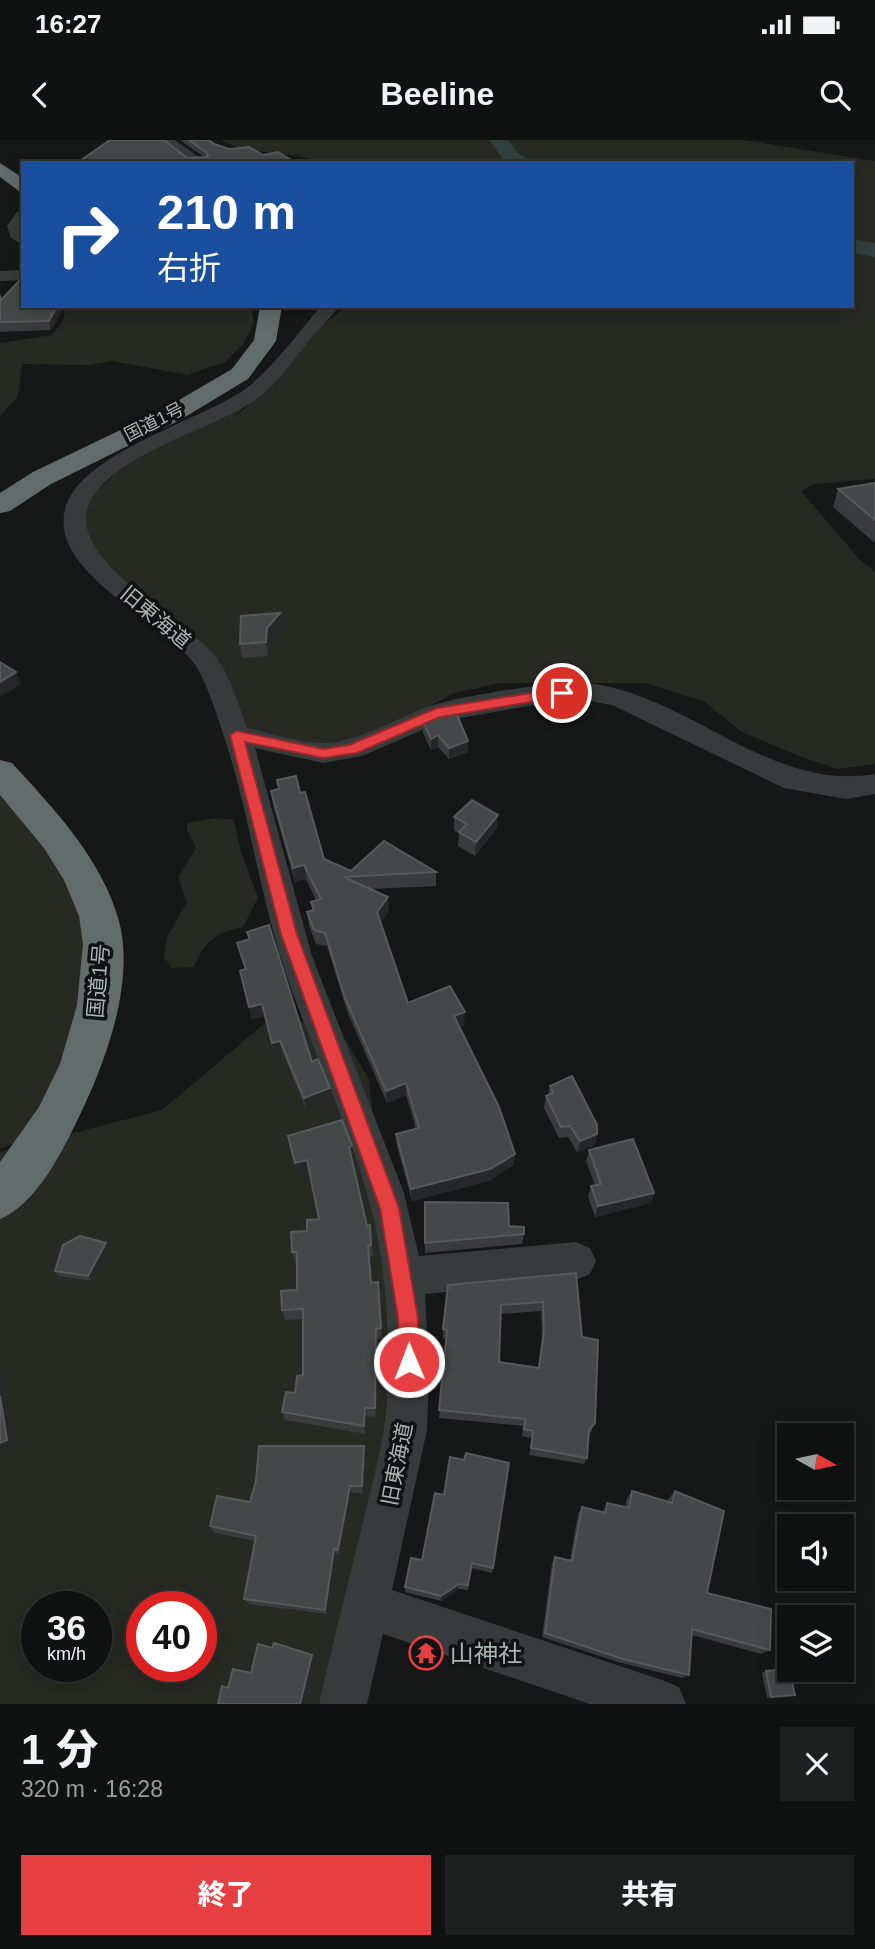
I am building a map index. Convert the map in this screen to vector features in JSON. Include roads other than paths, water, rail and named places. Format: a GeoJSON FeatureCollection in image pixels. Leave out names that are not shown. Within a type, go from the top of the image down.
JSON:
{"type":"FeatureCollection","features":[{"type":"Feature","properties":{"kind":"highway"},"geometry":{"type":"LineString","coordinates":[[0,168],[21,186]]}},
{"type":"Feature","properties":{"kind":"highway","name":"国道1号"},"geometry":{"type":"LineString","coordinates":[[0,505],[42,478],[171,415],[240,374],[265,341],[271,308]]}},
{"type":"Feature","properties":{"kind":"highway","name":"国道1号"},"geometry":{"type":"LineString","coordinates":[[0,772],[55,835],[87,887],[99,917],[103,945],[99,1010],[89,1049],[71,1090],[25,1168],[0,1196]]}},
{"type":"Feature","properties":{"kind":"street"},"geometry":{"type":"LineString","coordinates":[[165,140],[197,161]]}},
{"type":"Feature","properties":{"kind":"street"},"geometry":{"type":"LineString","coordinates":[[21,218],[15,226],[17,235],[21,238]]}},
{"type":"Feature","properties":{"kind":"street"},"geometry":{"type":"LineString","coordinates":[[0,276],[21,275]]}},
{"type":"Feature","properties":{"kind":"street","name":"旧東海道"},"geometry":{"type":"LineString","coordinates":[[325,308],[306,316],[283,365],[261,386],[207,420],[106,469],[86,489],[75,510],[73,527],[79,545],[101,572],[181,634],[205,660],[237,735],[289,934],[389,1208],[408,1318],[410,1385],[406,1430],[343,1704]]}},
{"type":"Feature","properties":{"kind":"street"},"geometry":{"type":"LineString","coordinates":[[237,735],[323,753],[352,749],[437,713],[540,695],[584,691],[619,698],[794,781],[846,789],[875,784]]}},
{"type":"Feature","properties":{"kind":"street"},"geometry":{"type":"LineString","coordinates":[[401,1277],[576,1261]]}},
{"type":"Feature","properties":{"kind":"street"},"geometry":{"type":"LineString","coordinates":[[366,1605],[662,1704]]}},
{"type":"Feature","properties":{"kind":"waterway"},"geometry":{"type":"LineString","coordinates":[[498,140],[511,157],[520,161]]}},
{"type":"Feature","properties":{"kind":"waterway"},"geometry":{"type":"LineString","coordinates":[[854,246],[875,250]]}},
{"type":"Feature","properties":{"kind":"place","name":"山神社"},"geometry":{"type":"Point","coordinates":[426,1653]}}]}
